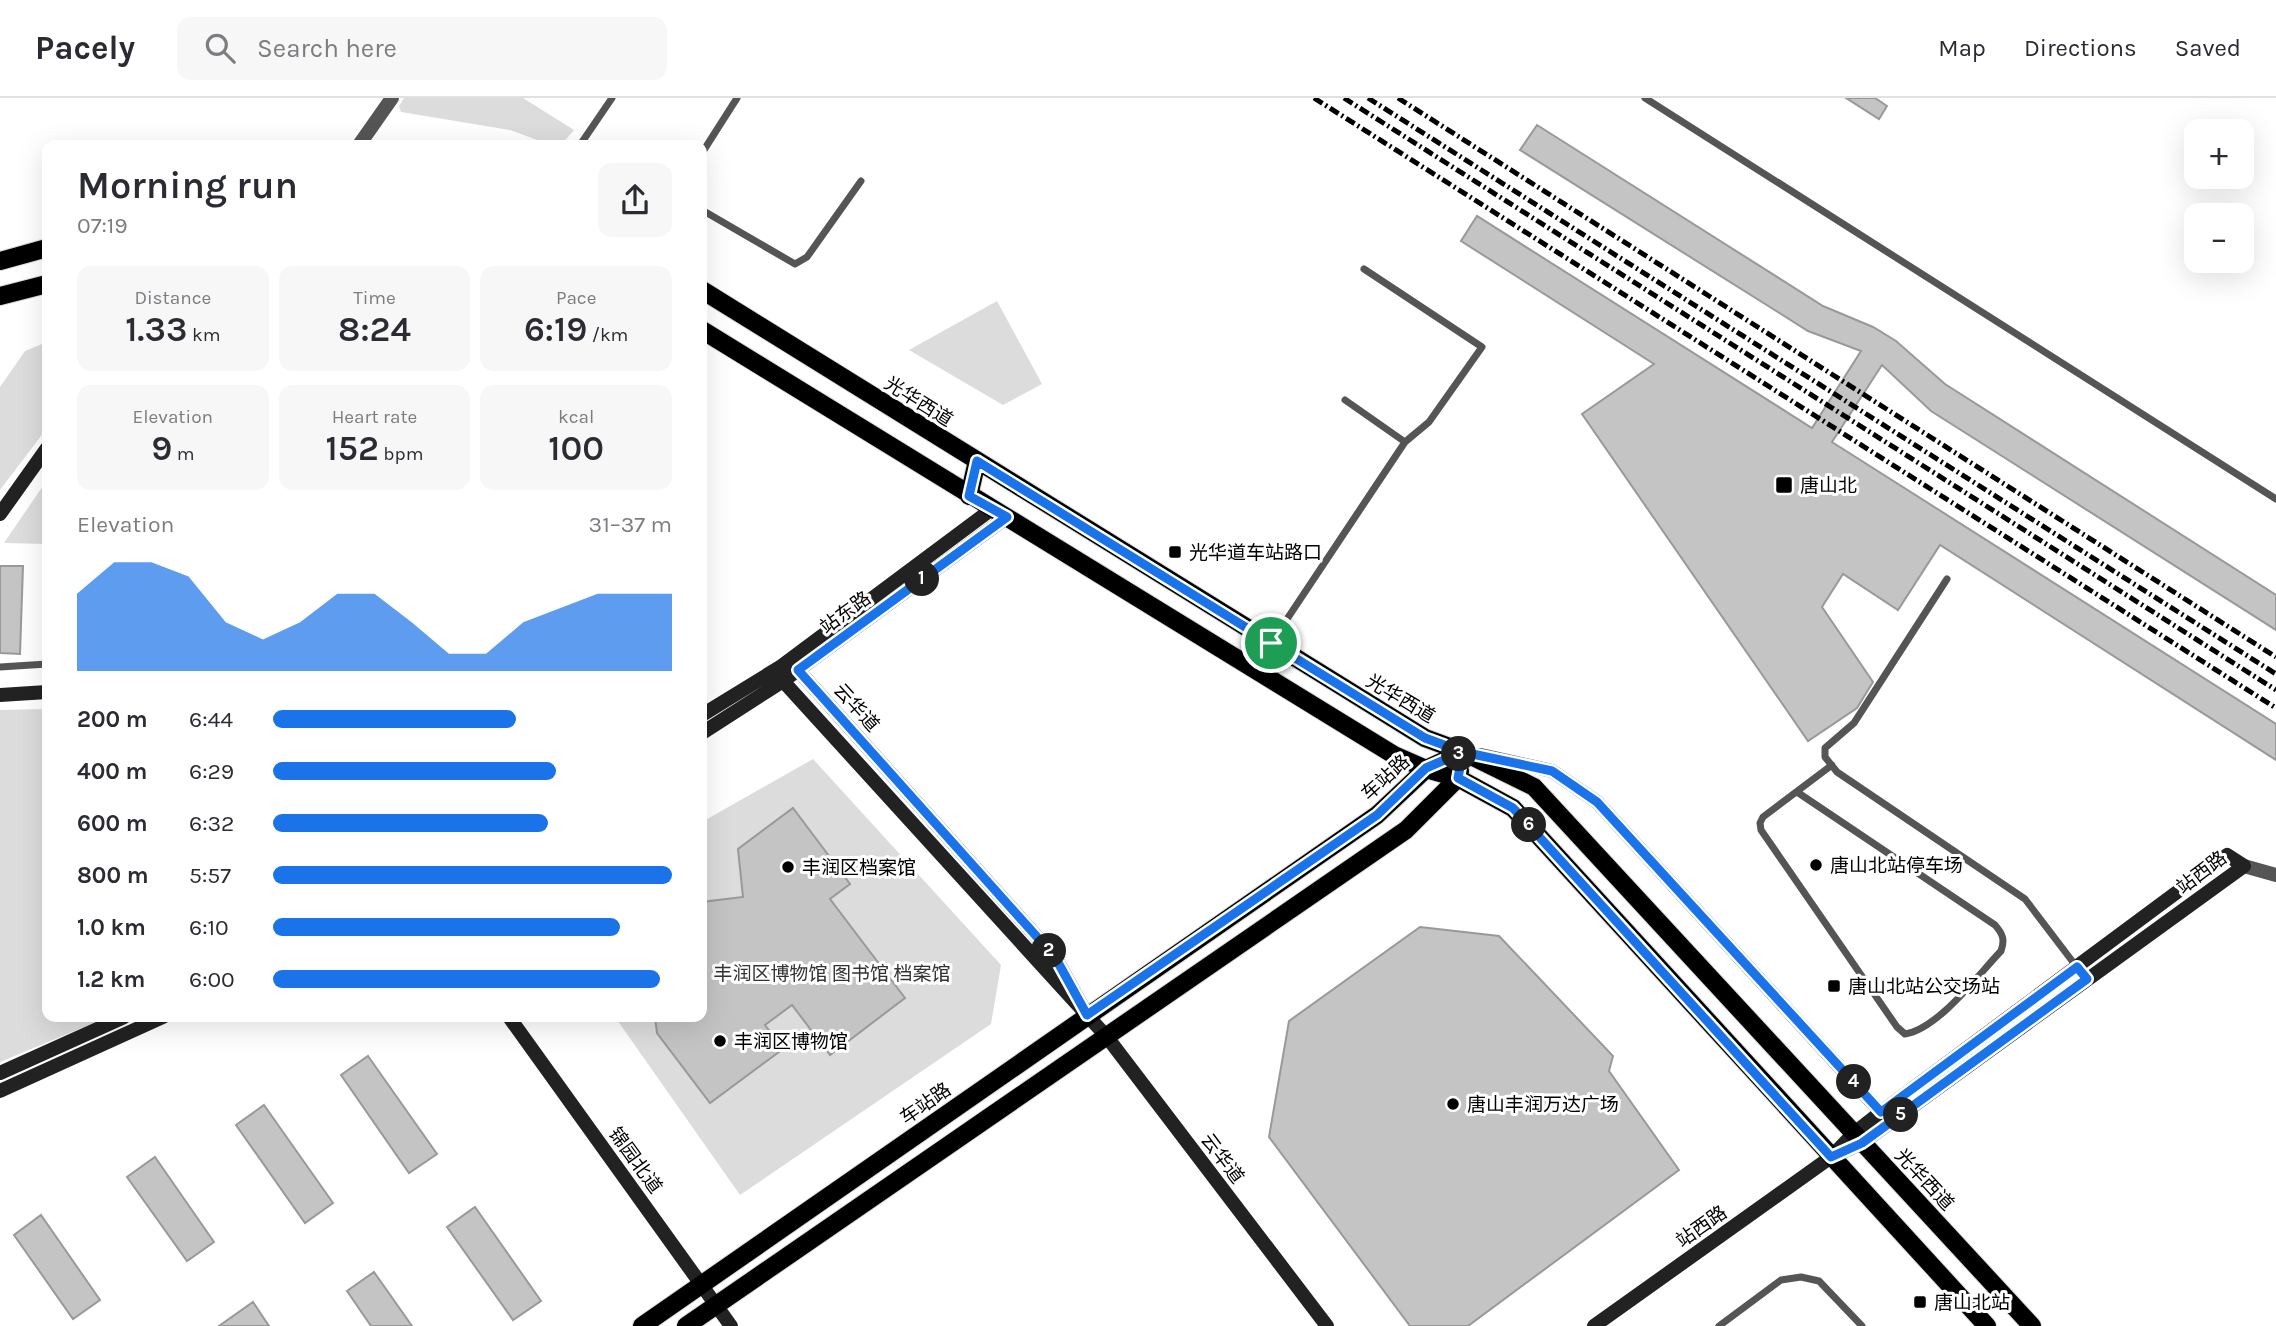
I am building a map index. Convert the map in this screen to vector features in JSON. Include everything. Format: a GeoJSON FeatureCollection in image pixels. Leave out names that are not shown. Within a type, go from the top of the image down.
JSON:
{"type":"FeatureCollection","features":[{"type":"Feature","properties":{"kind":"main road"},"geometry":{"type":"LineString","coordinates":[[0,261],[42,250]]}},
{"type":"Feature","properties":{"kind":"main road"},"geometry":{"type":"LineString","coordinates":[[0,296],[42,286]]}},
{"type":"Feature","properties":{"kind":"main road","name":"光华西道"},"geometry":{"type":"LineString","coordinates":[[707,293],[1425,738],[1463,752],[1534,787],[2032,1326]]}},
{"type":"Feature","properties":{"kind":"main road"},"geometry":{"type":"LineString","coordinates":[[707,333],[1394,755],[1458,778],[1513,808],[1987,1326]]}},
{"type":"Feature","properties":{"kind":"main road"},"geometry":{"type":"LineString","coordinates":[[969,496],[977,461]]}},
{"type":"Feature","properties":{"kind":"main road"},"geometry":{"type":"LineString","coordinates":[[686,1326],[1406,830],[1458,778],[1463,752]]}},
{"type":"Feature","properties":{"kind":"main road","name":"车站路"},"geometry":{"type":"LineString","coordinates":[[642,1326],[1377,815],[1426,768],[1463,752]]}},
{"type":"Feature","properties":{"kind":"street"},"geometry":{"type":"LineString","coordinates":[[363,140],[392,98]]}},
{"type":"Feature","properties":{"kind":"street"},"geometry":{"type":"LineString","coordinates":[[0,514],[42,455]]}},
{"type":"Feature","properties":{"kind":"street","name":"站东路"},"geometry":{"type":"LineString","coordinates":[[798,670],[999,513]]}},
{"type":"Feature","properties":{"kind":"street","name":"站东路"},"geometry":{"type":"LineString","coordinates":[[707,729],[999,513]]}},
{"type":"Feature","properties":{"kind":"street"},"geometry":{"type":"LineString","coordinates":[[781,674],[798,670]]}},
{"type":"Feature","properties":{"kind":"street","name":"云华道"},"geometry":{"type":"LineString","coordinates":[[798,670],[1055,957],[1087,1015]]}},
{"type":"Feature","properties":{"kind":"street","name":"站东路"},"geometry":{"type":"LineString","coordinates":[[707,712],[781,674]]}},
{"type":"Feature","properties":{"kind":"street","name":"云华道"},"geometry":{"type":"LineString","coordinates":[[781,674],[1107,1037],[1327,1326]]}},
{"type":"Feature","properties":{"kind":"street"},"geometry":{"type":"LineString","coordinates":[[0,695],[42,692]]}},
{"type":"Feature","properties":{"kind":"street"},"geometry":{"type":"LineString","coordinates":[[1463,752],[1552,771],[1597,802],[1886,1117]]}},
{"type":"Feature","properties":{"kind":"street","name":"站西路"},"geometry":{"type":"LineString","coordinates":[[1594,1326],[1858,1139],[1886,1117],[2077,967],[2227,855],[2244,866],[2087,979],[1886,1117]]}},
{"type":"Feature","properties":{"kind":"street"},"geometry":{"type":"LineString","coordinates":[[2244,866],[2276,875]]}},
{"type":"Feature","properties":{"kind":"street"},"geometry":{"type":"LineString","coordinates":[[2077,967],[2087,979]]}},
{"type":"Feature","properties":{"kind":"street"},"geometry":{"type":"LineString","coordinates":[[0,1073],[113,1022]]}},
{"type":"Feature","properties":{"kind":"street"},"geometry":{"type":"LineString","coordinates":[[0,1091],[152,1022]]}},
{"type":"Feature","properties":{"kind":"street","name":"锦园北道"},"geometry":{"type":"LineString","coordinates":[[513,1022],[731,1326]]}},
{"type":"Feature","properties":{"kind":"lane"},"geometry":{"type":"LineString","coordinates":[[583,140],[612,98]]}},
{"type":"Feature","properties":{"kind":"lane"},"geometry":{"type":"LineString","coordinates":[[707,145],[737,98]]}},
{"type":"Feature","properties":{"kind":"lane"},"geometry":{"type":"LineString","coordinates":[[1646,98],[2276,499]]}},
{"type":"Feature","properties":{"kind":"lane"},"geometry":{"type":"LineString","coordinates":[[707,213],[795,264],[807,257],[861,181]]}},
{"type":"Feature","properties":{"kind":"lane"},"geometry":{"type":"LineString","coordinates":[[1271,643],[1405,442],[1429,422],[1482,346],[1364,270]]}},
{"type":"Feature","properties":{"kind":"lane"},"geometry":{"type":"LineString","coordinates":[[1345,400],[1405,442]]}},
{"type":"Feature","properties":{"kind":"lane"},"geometry":{"type":"LineString","coordinates":[[1947,579],[1854,723],[1825,748],[1825,757],[1837,772],[2025,899],[2077,967]]}},
{"type":"Feature","properties":{"kind":"lane"},"geometry":{"type":"LineString","coordinates":[[0,667],[42,664]]}},
{"type":"Feature","properties":{"kind":"lane"},"geometry":{"type":"LineString","coordinates":[[1797,792],[2002,932],[2004,942],[2001,951],[1944,1010],[1915,1032],[1905,1034],[1897,1027],[1761,830],[1763,817],[1832,765]]}},
{"type":"Feature","properties":{"kind":"lane"},"geometry":{"type":"LineString","coordinates":[[1719,1326],[1782,1280],[1801,1277],[1819,1281],[1862,1326]]}},
{"type":"Feature","properties":{"kind":"green space"},"geometry":{"type":"Polygon","coordinates":[[[404,98],[523,98],[574,130],[565,140],[537,140],[510,130],[401,112],[399,106],[404,98]]]}},
{"type":"Feature","properties":{"kind":"green space"},"geometry":{"type":"Polygon","coordinates":[[[997,301],[1042,384],[1003,405],[909,350],[997,301]]]}},
{"type":"Feature","properties":{"kind":"green space"},"geometry":{"type":"Polygon","coordinates":[[[42,344],[42,435],[0,490],[0,387],[25,351],[42,344]]]}},
{"type":"Feature","properties":{"kind":"green space"},"geometry":{"type":"Polygon","coordinates":[[[42,487],[42,544],[4,543],[42,487]]]}},
{"type":"Feature","properties":{"kind":"green space"},"geometry":{"type":"Polygon","coordinates":[[[42,709],[42,1022],[96,1022],[0,1062],[0,710],[42,709]]]}},
{"type":"Feature","properties":{"kind":"green space","name":"丰润区博物馆 图书馆 档案馆"},"geometry":{"type":"Polygon","coordinates":[[[813,759],[1001,965],[991,1024],[740,1195],[619,1022],[707,1022],[707,819],[813,759]]]}},
{"type":"Feature","properties":{"kind":"building"},"geometry":{"type":"Polygon","coordinates":[[[1846,98],[1875,98],[1887,106],[1879,119],[1846,98]]]}},
{"type":"Feature","properties":{"kind":"building"},"geometry":{"type":"Polygon","coordinates":[[[1537,125],[1823,306],[1873,327],[1896,341],[1945,384],[2276,595],[2276,630],[1931,411],[1882,365],[1832,442],[2276,724],[2276,760],[1940,545],[1898,610],[1843,574],[1822,607],[1873,682],[1857,708],[1808,741],[1582,414],[1654,364],[1461,241],[1477,216],[1812,428],[1861,351],[1808,331],[1520,150],[1537,125]]]}},
{"type":"Feature","properties":{"kind":"building"},"geometry":{"type":"Polygon","coordinates":[[[0,566],[23,566],[20,654],[0,653],[0,566]]]}},
{"type":"Feature","properties":{"kind":"building"},"geometry":{"type":"Polygon","coordinates":[[[793,808],[850,884],[830,899],[905,998],[830,1055],[792,1005],[765,1025],[783,1049],[710,1103],[657,1033],[656,1022],[707,1022],[707,901],[743,897],[738,849],[793,808]]]}},
{"type":"Feature","properties":{"kind":"building","name":"唐山丰润万达广场"},"geometry":{"type":"Polygon","coordinates":[[[1420,927],[1499,936],[1613,1056],[1609,1071],[1679,1170],[1468,1326],[1410,1326],[1269,1137],[1289,1021],[1420,927]]]}},
{"type":"Feature","properties":{"kind":"building"},"geometry":{"type":"Polygon","coordinates":[[[368,1056],[437,1154],[409,1173],[341,1075],[368,1056]]]}},
{"type":"Feature","properties":{"kind":"building"},"geometry":{"type":"Polygon","coordinates":[[[264,1105],[333,1203],[305,1223],[236,1125],[264,1105]]]}},
{"type":"Feature","properties":{"kind":"building"},"geometry":{"type":"Polygon","coordinates":[[[155,1157],[214,1242],[187,1261],[127,1177],[155,1157]]]}},
{"type":"Feature","properties":{"kind":"building"},"geometry":{"type":"Polygon","coordinates":[[[475,1207],[541,1301],[513,1320],[447,1227],[475,1207]]]}},
{"type":"Feature","properties":{"kind":"building"},"geometry":{"type":"Polygon","coordinates":[[[41,1215],[100,1300],[73,1319],[14,1235],[41,1215]]]}},
{"type":"Feature","properties":{"kind":"building"},"geometry":{"type":"Polygon","coordinates":[[[374,1272],[412,1326],[371,1326],[347,1291],[374,1272]]]}},
{"type":"Feature","properties":{"kind":"building"},"geometry":{"type":"Polygon","coordinates":[[[253,1302],[269,1326],[219,1326],[253,1302]]]}},
{"type":"Feature","properties":{"kind":"railway"},"geometry":{"type":"LineString","coordinates":[[1314,98],[2276,708]]}},
{"type":"Feature","properties":{"kind":"railway"},"geometry":{"type":"LineString","coordinates":[[1344,98],[2276,690]]}},
{"type":"Feature","properties":{"kind":"railway"},"geometry":{"type":"LineString","coordinates":[[1368,98],[2276,674]]}},
{"type":"Feature","properties":{"kind":"railway"},"geometry":{"type":"LineString","coordinates":[[1398,98],[2276,657]]}},
{"type":"Feature","properties":{"kind":"place","name":"唐山北"},"geometry":{"type":"Point","coordinates":[1784,485]}},
{"type":"Feature","properties":{"kind":"place","name":"光华道车站路口"},"geometry":{"type":"Point","coordinates":[1175,552]}},
{"type":"Feature","properties":{"kind":"place","name":"唐山北站停车场"},"geometry":{"type":"Point","coordinates":[1816,865]}},
{"type":"Feature","properties":{"kind":"place","name":"丰润区档案馆"},"geometry":{"type":"Point","coordinates":[788,867]}},
{"type":"Feature","properties":{"kind":"place","name":"唐山北站公交场站"},"geometry":{"type":"Point","coordinates":[1834,986]}},
{"type":"Feature","properties":{"kind":"place","name":"丰润区博物馆"},"geometry":{"type":"Point","coordinates":[720,1041]}},
{"type":"Feature","properties":{"kind":"place","name":"唐山丰润万达广场"},"geometry":{"type":"Point","coordinates":[1453,1104]}},
{"type":"Feature","properties":{"kind":"place","name":"唐山北站"},"geometry":{"type":"Point","coordinates":[1920,1302]}},
{"type":"Feature","properties":{"kind":"route"},"geometry":{"type":"LineString","coordinates":[[1271,643],[977,461],[969,496],[1007,517],[798,670],[1055,957],[1087,1015],[1377,815],[1426,768],[1463,752],[1552,771],[1597,802],[1881,1112],[2077,967],[2087,979],[1862,1143],[1831,1157],[1513,808],[1458,778],[1463,752],[1425,738],[1271,643]]}}]}
